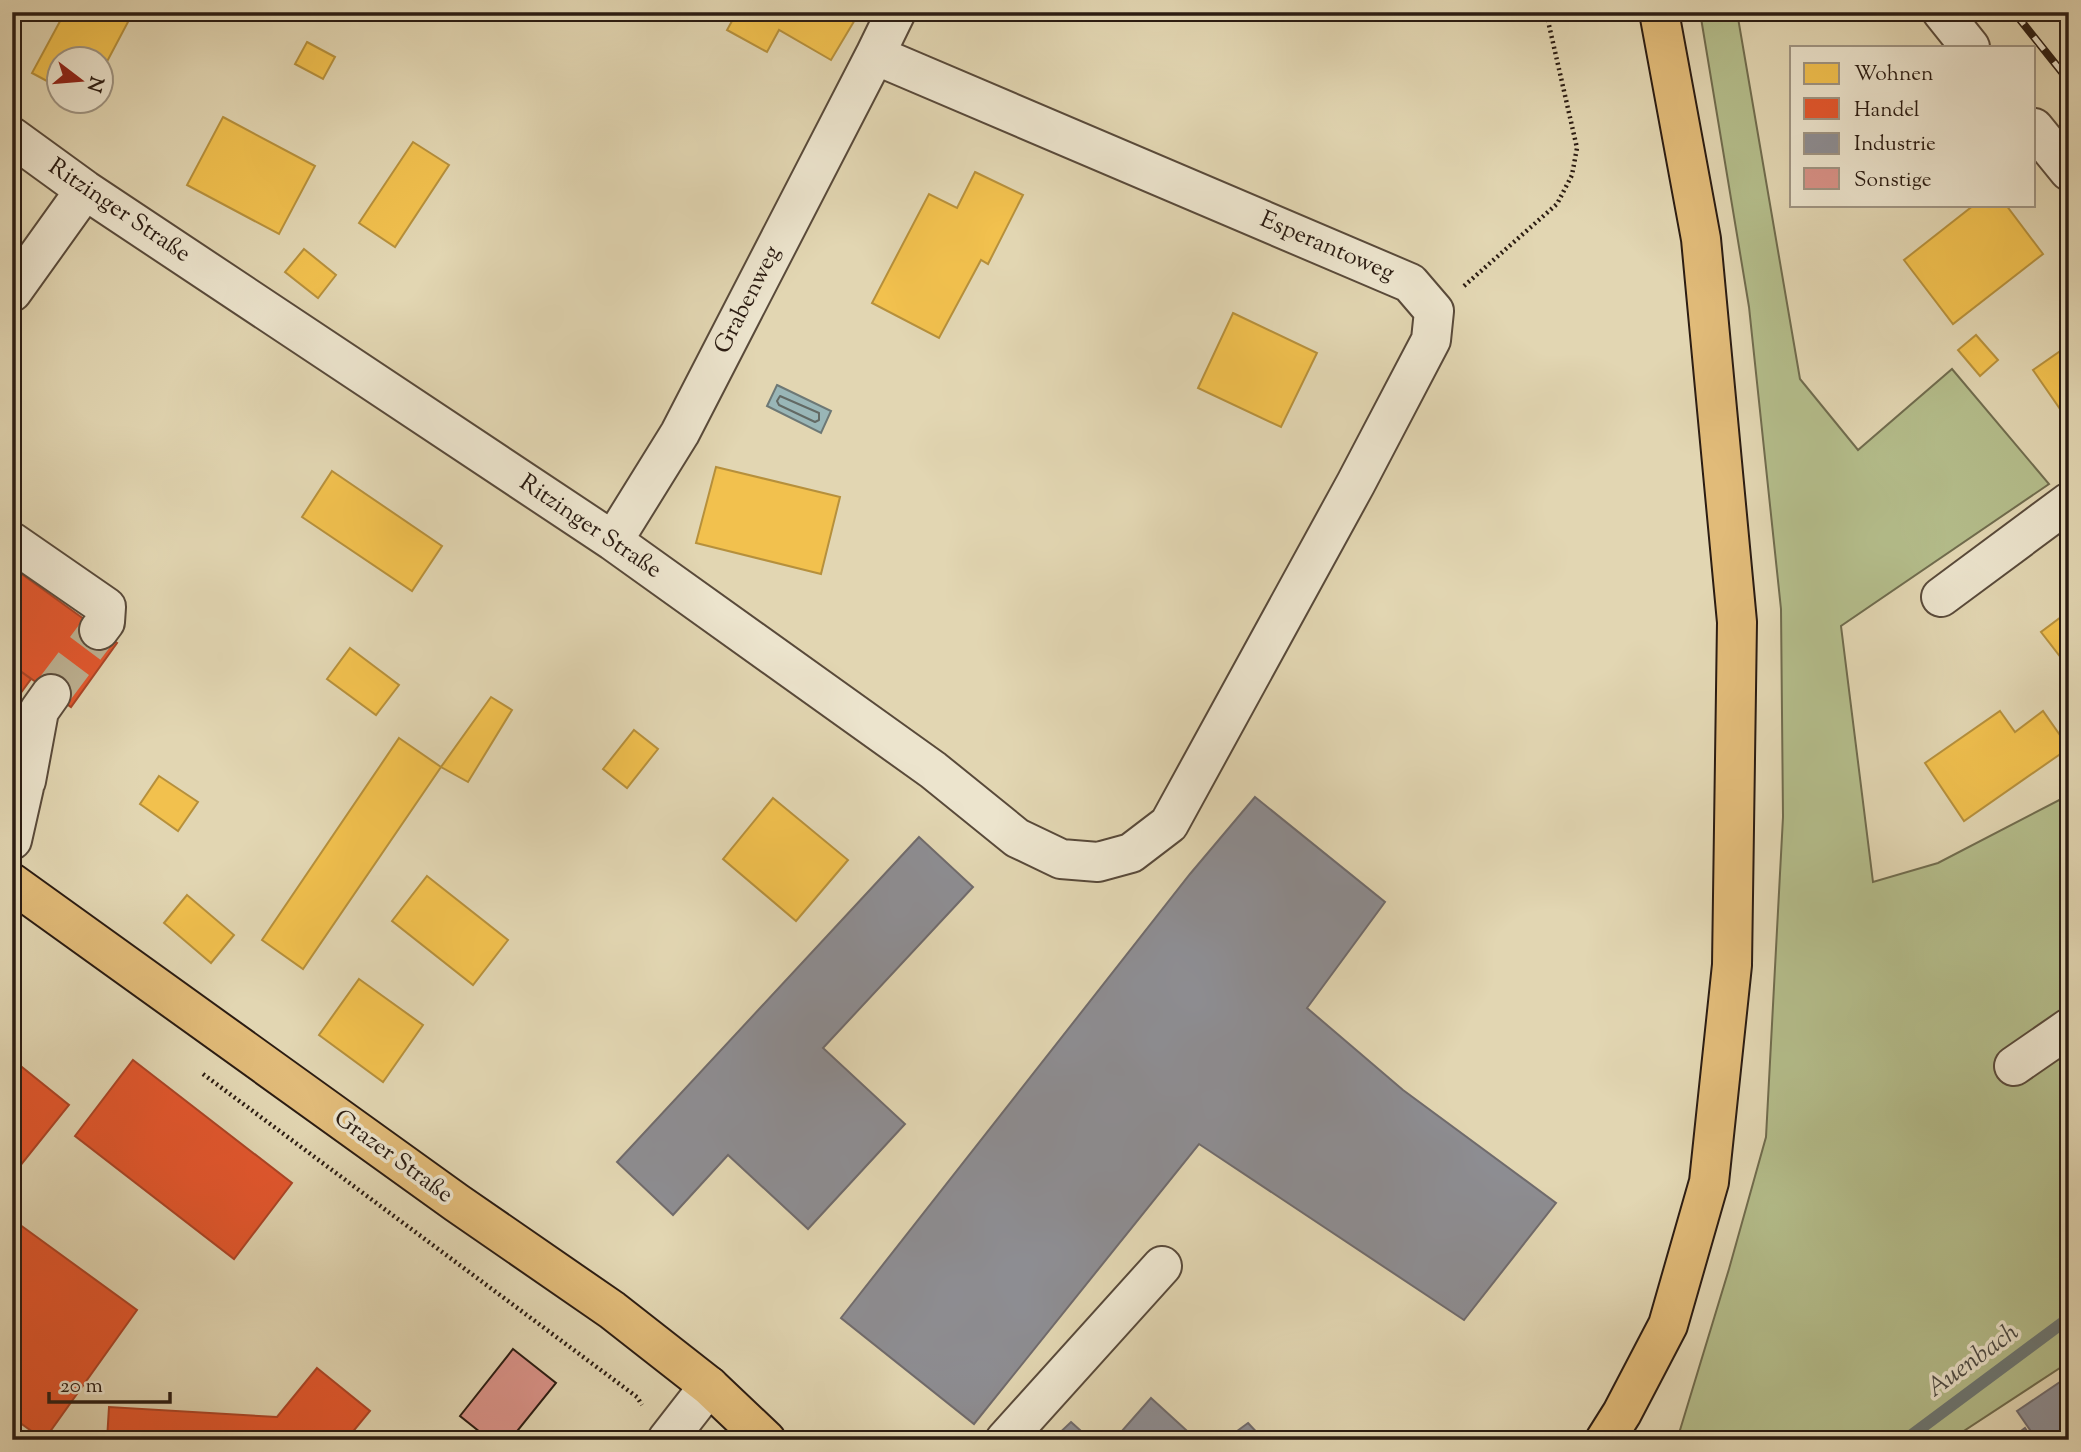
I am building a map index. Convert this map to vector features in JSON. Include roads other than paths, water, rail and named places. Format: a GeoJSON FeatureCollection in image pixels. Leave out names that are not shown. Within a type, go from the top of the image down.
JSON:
{"type":"FeatureCollection","features":[{"type":"Feature","properties":{"kind":"main road"},"geometry":{"type":"LineString","coordinates":[[1605,1440],[1668,1325],[1709,1182],[1732,965],[1737,622],[1701,239],[1659,12]]}},
{"type":"Feature","properties":{"kind":"main road","name":"Grazer Straße"},"geometry":{"type":"LineString","coordinates":[[12,883],[457,1203],[612,1310],[709,1386],[766,1440]]}},
{"type":"Feature","properties":{"kind":"street"},"geometry":{"type":"LineString","coordinates":[[875,55],[896,12]]}},
{"type":"Feature","properties":{"kind":"street"},"geometry":{"type":"LineString","coordinates":[[1942,12],[1969,46]]}},
{"type":"Feature","properties":{"kind":"street","name":"Esperantoweg"},"geometry":{"type":"LineString","coordinates":[[875,55],[1410,283],[1434,312],[1431,340],[1356,483],[1169,824]]}},
{"type":"Feature","properties":{"kind":"street","name":"Grabenweg"},"geometry":{"type":"LineString","coordinates":[[614,541],[680,433],[875,55]]}},
{"type":"Feature","properties":{"kind":"street"},"geometry":{"type":"LineString","coordinates":[[2036,130],[2069,171]]}},
{"type":"Feature","properties":{"kind":"street","name":"Ritzinger Straße"},"geometry":{"type":"LineString","coordinates":[[12,137],[85,190],[614,541],[933,770],[1017,838],[1061,859],[1098,862],[1131,853],[1169,824]]}},
{"type":"Feature","properties":{"kind":"street"},"geometry":{"type":"LineString","coordinates":[[12,292],[85,190]]}},
{"type":"Feature","properties":{"kind":"street"},"geometry":{"type":"LineString","coordinates":[[1941,597],[2069,502]]}},
{"type":"Feature","properties":{"kind":"street"},"geometry":{"type":"LineString","coordinates":[[12,542],[106,607],[105,622],[99,630]]}},
{"type":"Feature","properties":{"kind":"street"},"geometry":{"type":"LineString","coordinates":[[12,840],[38,711],[51,694]]}},
{"type":"Feature","properties":{"kind":"street"},"geometry":{"type":"LineString","coordinates":[[12,743],[24,787]]}},
{"type":"Feature","properties":{"kind":"street"},"geometry":{"type":"LineString","coordinates":[[2014,1066],[2069,1028]]}},
{"type":"Feature","properties":{"kind":"street"},"geometry":{"type":"LineString","coordinates":[[1004,1440],[1162,1266]]}},
{"type":"Feature","properties":{"kind":"street"},"geometry":{"type":"LineString","coordinates":[[667,1440],[709,1386]]}},
{"type":"Feature","properties":{"kind":"water"},"geometry":{"type":"Polygon","coordinates":[[[777,385],[831,411],[821,433],[767,406],[777,385]]]}},
{"type":"Feature","properties":{"kind":"waterway","name":"Auenbach"},"geometry":{"type":"LineString","coordinates":[[1905,1440],[2069,1318]]}},
{"type":"Feature","properties":{"kind":"tunnel"},"geometry":{"type":"LineString","coordinates":[[51,694],[99,630]]}},
{"type":"Feature","properties":{"kind":"railway"},"geometry":{"type":"LineString","coordinates":[[2014,12],[2069,81]]}}]}
